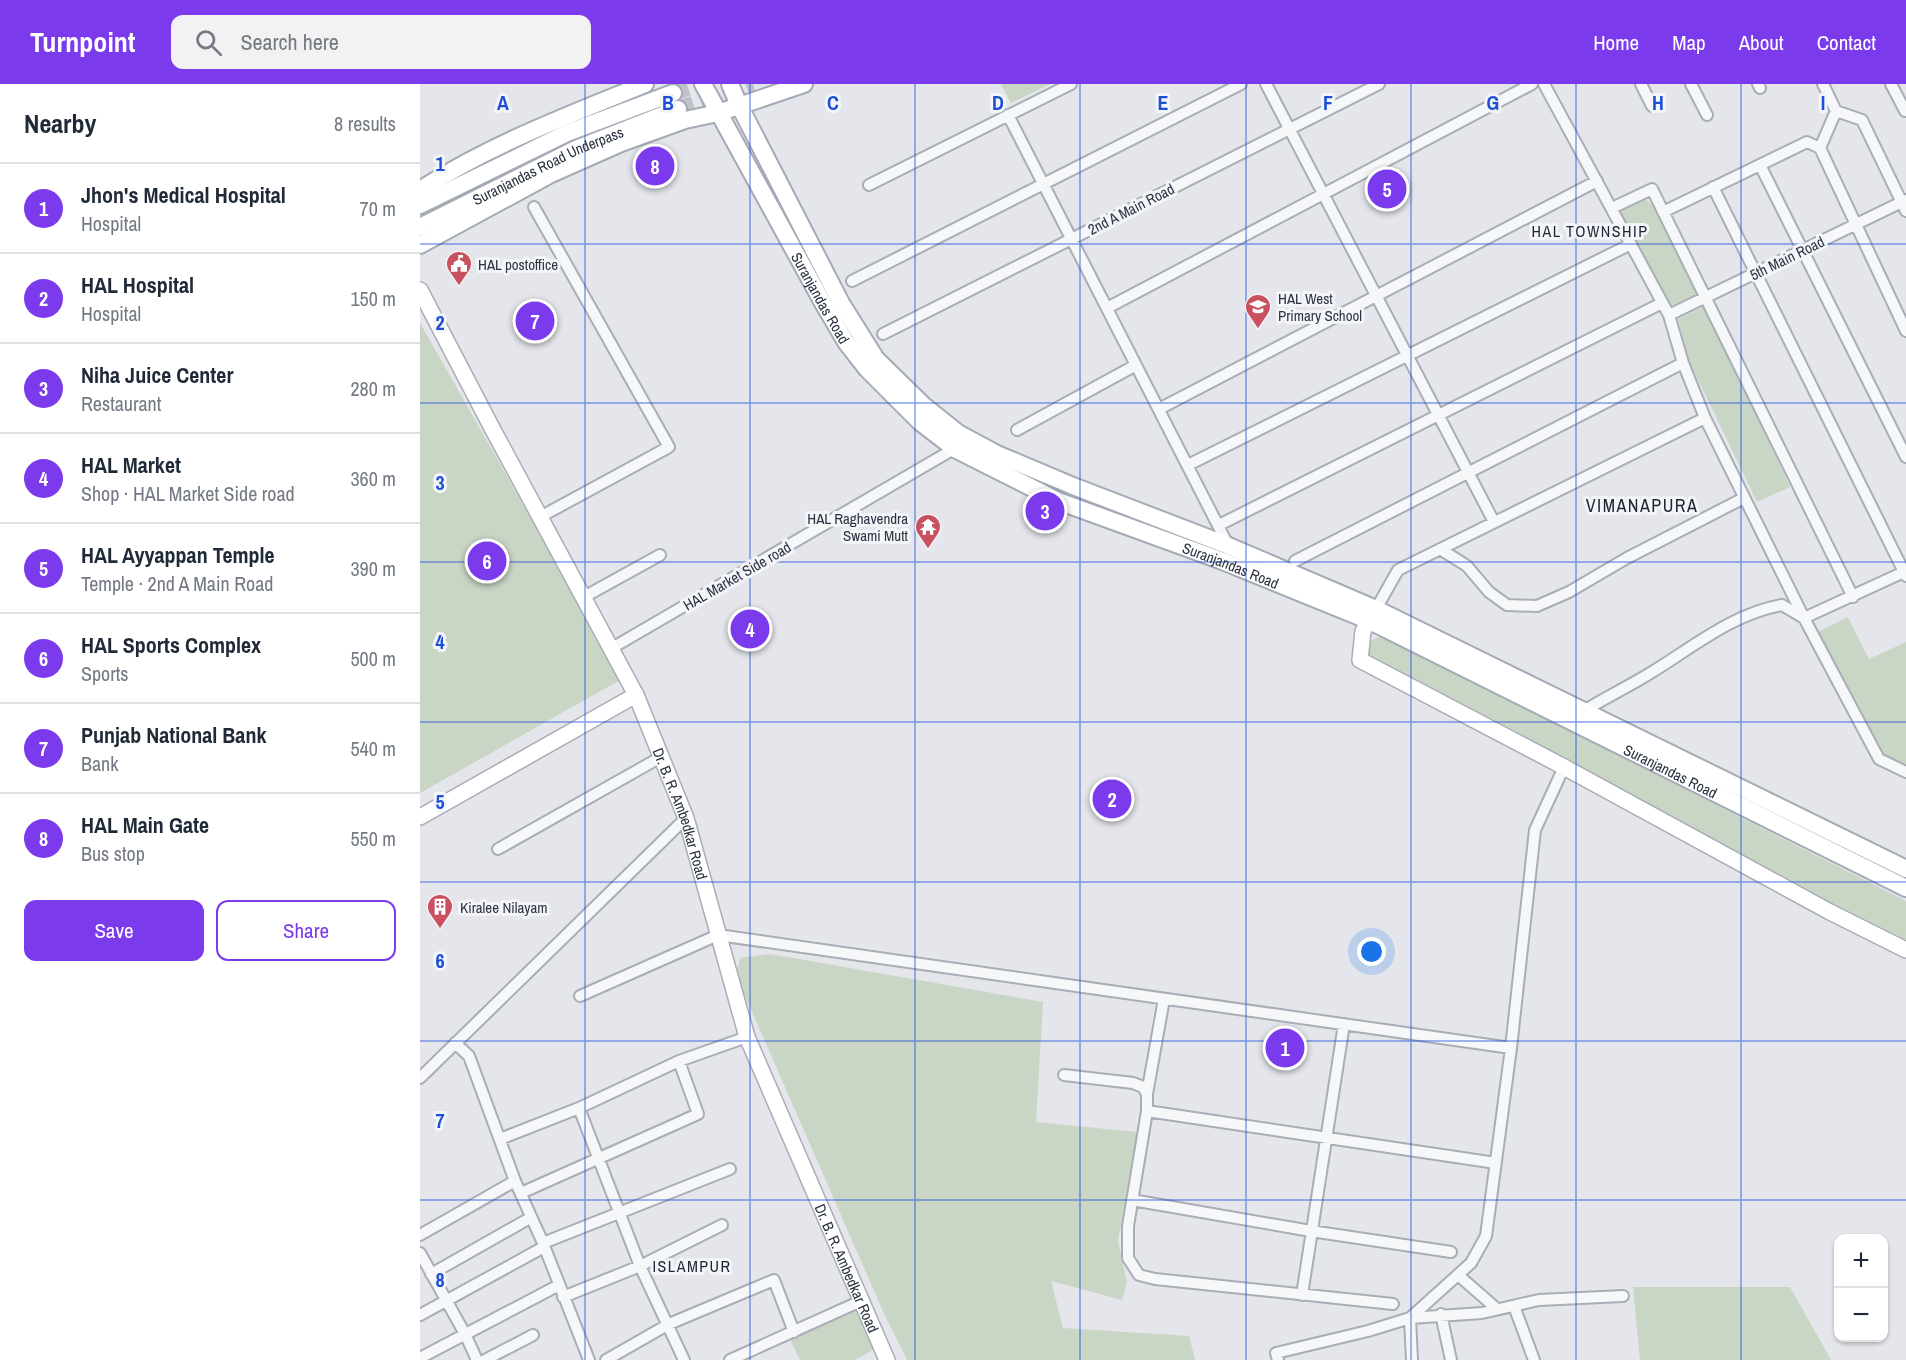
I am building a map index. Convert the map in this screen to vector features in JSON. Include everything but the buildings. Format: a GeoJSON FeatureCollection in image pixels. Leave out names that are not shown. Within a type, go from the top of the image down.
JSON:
{"type":"FeatureCollection","features":[{"type":"Feature","properties":{"kind":"main road"},"geometry":{"type":"LineString","coordinates":[[420,190],[446,173],[564,116],[645,84]]}},
{"type":"Feature","properties":{"kind":"main road","name":"Suranjandas Road"},"geometry":{"type":"LineString","coordinates":[[703,84],[846,342],[867,369],[920,422],[955,449],[1058,501],[1225,553]]}},
{"type":"Feature","properties":{"kind":"main road","name":"Suranjandas Road"},"geometry":{"type":"LineString","coordinates":[[730,84],[842,303],[876,359],[923,405],[957,433],[997,454],[1373,615],[1584,711],[1906,869]]}},
{"type":"Feature","properties":{"kind":"main road"},"geometry":{"type":"LineString","coordinates":[[420,245],[551,174],[591,156],[685,120],[718,113],[804,84]]}},
{"type":"Feature","properties":{"kind":"main road","name":"Suranjandas Road Underpass"},"geometry":{"type":"LineString","coordinates":[[420,205],[567,133],[676,101],[420,227]]}},
{"type":"Feature","properties":{"kind":"main road","name":"Suranjandas Road"},"geometry":{"type":"LineString","coordinates":[[1373,615],[1906,888]]}},
{"type":"Feature","properties":{"kind":"street"},"geometry":{"type":"LineString","coordinates":[[869,185],[1071,84]]}},
{"type":"Feature","properties":{"kind":"street"},"geometry":{"type":"LineString","coordinates":[[852,281],[1241,84]]}},
{"type":"Feature","properties":{"kind":"street"},"geometry":{"type":"LineString","coordinates":[[1266,84],[1494,522]]}},
{"type":"Feature","properties":{"kind":"street","name":"2nd A Main Road"},"geometry":{"type":"LineString","coordinates":[[883,334],[1379,84]]}},
{"type":"Feature","properties":{"kind":"street"},"geometry":{"type":"LineString","coordinates":[[1107,308],[1532,84]]}},
{"type":"Feature","properties":{"kind":"street"},"geometry":{"type":"LineString","coordinates":[[1544,84],[1669,315],[1683,363],[1705,418],[1804,618],[1879,759],[1906,772]]}},
{"type":"Feature","properties":{"kind":"street"},"geometry":{"type":"LineString","coordinates":[[1641,84],[1652,106]]}},
{"type":"Feature","properties":{"kind":"street"},"geometry":{"type":"LineString","coordinates":[[1692,84],[1707,115]]}},
{"type":"Feature","properties":{"kind":"street"},"geometry":{"type":"LineString","coordinates":[[1823,84],[1836,111],[1862,120],[1905,205]]}},
{"type":"Feature","properties":{"kind":"street"},"geometry":{"type":"LineString","coordinates":[[1891,84],[1905,111]]}},
{"type":"Feature","properties":{"kind":"street"},"geometry":{"type":"LineString","coordinates":[[1820,148],[1836,111]]}},
{"type":"Feature","properties":{"kind":"street"},"geometry":{"type":"LineString","coordinates":[[1008,115],[1219,525],[1225,553]]}},
{"type":"Feature","properties":{"kind":"street"},"geometry":{"type":"LineString","coordinates":[[1663,212],[1807,142],[1820,148],[1906,331]]}},
{"type":"Feature","properties":{"kind":"street"},"geometry":{"type":"LineString","coordinates":[[1760,165],[1906,458]]}},
{"type":"Feature","properties":{"kind":"street"},"geometry":{"type":"LineString","coordinates":[[1159,410],[1597,181]]}},
{"type":"Feature","properties":{"kind":"street"},"geometry":{"type":"LineString","coordinates":[[1713,187],[1905,573],[1804,618]]}},
{"type":"Feature","properties":{"kind":"street"},"geometry":{"type":"LineString","coordinates":[[1612,208],[1652,189],[1853,597]]}},
{"type":"Feature","properties":{"kind":"street","name":"5th Main Road"},"geometry":{"type":"LineString","coordinates":[[1669,315],[1856,224],[1905,205]]}},
{"type":"Feature","properties":{"kind":"street"},"geometry":{"type":"LineString","coordinates":[[534,207],[669,447],[540,517]]}},
{"type":"Feature","properties":{"kind":"street"},"geometry":{"type":"LineString","coordinates":[[1188,465],[1631,244]]}},
{"type":"Feature","properties":{"kind":"street","name":"Dr. B. R. Ambedkar Road"},"geometry":{"type":"LineString","coordinates":[[420,290],[636,695],[686,818],[747,1037],[884,1359]]}},
{"type":"Feature","properties":{"kind":"street"},"geometry":{"type":"LineString","coordinates":[[1219,525],[1662,303]]}},
{"type":"Feature","properties":{"kind":"street"},"geometry":{"type":"LineString","coordinates":[[1295,561],[1683,363]]}},
{"type":"Feature","properties":{"kind":"street"},"geometry":{"type":"LineString","coordinates":[[1017,430],[1136,365]]}},
{"type":"Feature","properties":{"kind":"street"},"geometry":{"type":"LineString","coordinates":[[1705,418],[1398,570],[1363,631],[1360,660],[1564,767],[1830,912],[1906,950]]}},
{"type":"Feature","properties":{"kind":"street","name":"HAL Market Side road"},"geometry":{"type":"LineString","coordinates":[[612,648],[955,449],[968,438]]}},
{"type":"Feature","properties":{"kind":"street"},"geometry":{"type":"LineString","coordinates":[[1440,549],[1467,566],[1489,592],[1507,605],[1538,606],[1569,592],[1627,558],[1744,498]]}},
{"type":"Feature","properties":{"kind":"street"},"geometry":{"type":"LineString","coordinates":[[584,597],[660,555]]}},
{"type":"Feature","properties":{"kind":"street"},"geometry":{"type":"LineString","coordinates":[[1584,711],[1653,672],[1701,641],[1767,607],[1782,605],[1804,618]]}},
{"type":"Feature","properties":{"kind":"street"},"geometry":{"type":"LineString","coordinates":[[420,817],[636,695]]}},
{"type":"Feature","properties":{"kind":"street"},"geometry":{"type":"LineString","coordinates":[[498,849],[661,757]]}},
{"type":"Feature","properties":{"kind":"street"},"geometry":{"type":"LineString","coordinates":[[1410,1318],[1471,1263],[1486,1236],[1511,1048],[1535,830],[1564,767]]}},
{"type":"Feature","properties":{"kind":"street"},"geometry":{"type":"LineString","coordinates":[[420,1078],[686,818]]}},
{"type":"Feature","properties":{"kind":"street"},"geometry":{"type":"LineString","coordinates":[[580,996],[718,935],[1511,1048]]}},
{"type":"Feature","properties":{"kind":"street"},"geometry":{"type":"LineString","coordinates":[[1164,999],[1147,1094],[1147,1111],[1128,1226],[1128,1258],[1139,1275],[1155,1279],[1393,1304]]}},
{"type":"Feature","properties":{"kind":"street"},"geometry":{"type":"LineString","coordinates":[[1302,1295],[1344,1024]]}},
{"type":"Feature","properties":{"kind":"street"},"geometry":{"type":"LineString","coordinates":[[500,1139],[579,1108],[679,1061],[747,1037]]}},
{"type":"Feature","properties":{"kind":"street"},"geometry":{"type":"LineString","coordinates":[[455,1042],[469,1056],[515,1181],[590,1360]]}},
{"type":"Feature","properties":{"kind":"street"},"geometry":{"type":"LineString","coordinates":[[521,1193],[698,1114],[679,1061]]}},
{"type":"Feature","properties":{"kind":"street"},"geometry":{"type":"LineString","coordinates":[[1064,1075],[1133,1083],[1143,1087],[1147,1094]]}},
{"type":"Feature","properties":{"kind":"street"},"geometry":{"type":"LineString","coordinates":[[579,1108],[640,1266],[684,1360]]}},
{"type":"Feature","properties":{"kind":"street"},"geometry":{"type":"LineString","coordinates":[[1147,1111],[1496,1163]]}},
{"type":"Feature","properties":{"kind":"street"},"geometry":{"type":"LineString","coordinates":[[420,1315],[543,1245],[730,1169]]}},
{"type":"Feature","properties":{"kind":"street"},"geometry":{"type":"LineString","coordinates":[[420,1235],[515,1181]]}},
{"type":"Feature","properties":{"kind":"street"},"geometry":{"type":"LineString","coordinates":[[1132,1200],[1311,1232],[1451,1252]]}},
{"type":"Feature","properties":{"kind":"street"},"geometry":{"type":"LineString","coordinates":[[431,1274],[530,1218]]}},
{"type":"Feature","properties":{"kind":"street"},"geometry":{"type":"LineString","coordinates":[[563,1297],[640,1266],[722,1225]]}},
{"type":"Feature","properties":{"kind":"street"},"geometry":{"type":"LineString","coordinates":[[420,1253],[477,1360]]}},
{"type":"Feature","properties":{"kind":"street"},"geometry":{"type":"LineString","coordinates":[[1458,1275],[1497,1309]]}},
{"type":"Feature","properties":{"kind":"street"},"geometry":{"type":"LineString","coordinates":[[606,1360],[669,1324],[774,1280],[794,1332]]}},
{"type":"Feature","properties":{"kind":"street"},"geometry":{"type":"LineString","coordinates":[[420,1358],[559,1285]]}},
{"type":"Feature","properties":{"kind":"street"},"geometry":{"type":"LineString","coordinates":[[1278,1360],[1276,1353],[1368,1332],[1410,1318],[1441,1314],[1482,1313],[1539,1300],[1623,1296]]}},
{"type":"Feature","properties":{"kind":"street"},"geometry":{"type":"LineString","coordinates":[[730,1360],[861,1301]]}},
{"type":"Feature","properties":{"kind":"street"},"geometry":{"type":"LineString","coordinates":[[1514,1306],[1534,1360]]}},
{"type":"Feature","properties":{"kind":"street"},"geometry":{"type":"LineString","coordinates":[[1441,1314],[1451,1360]]}},
{"type":"Feature","properties":{"kind":"street"},"geometry":{"type":"LineString","coordinates":[[1410,1318],[1412,1360]]}},
{"type":"Feature","properties":{"kind":"street"},"geometry":{"type":"LineString","coordinates":[[485,1360],[533,1335]]}},
{"type":"Feature","properties":{"kind":"green space"},"geometry":{"type":"Polygon","coordinates":[[[1001,84],[1050,84],[1011,103],[1001,84]]]}},
{"type":"Feature","properties":{"kind":"green space"},"geometry":{"type":"Polygon","coordinates":[[[1645,199],[1661,211],[1699,293],[1671,306],[1619,209],[1645,199]]]}},
{"type":"Feature","properties":{"kind":"green space"},"geometry":{"type":"Polygon","coordinates":[[[1705,306],[1790,487],[1757,502],[1690,363],[1678,319],[1705,306]]]}},
{"type":"Feature","properties":{"kind":"green space"},"geometry":{"type":"Polygon","coordinates":[[[420,323],[622,679],[420,793],[420,323]]]}},
{"type":"Feature","properties":{"kind":"green space"},"geometry":{"type":"Polygon","coordinates":[[[1848,617],[1869,659],[1906,642],[1906,765],[1884,756],[1818,632],[1848,617]]]}},
{"type":"Feature","properties":{"kind":"green space"},"geometry":{"type":"Polygon","coordinates":[[[1382,636],[1906,901],[1906,940],[1369,656],[1367,642],[1382,636]]]}},
{"type":"Feature","properties":{"kind":"green space"},"geometry":{"type":"Polygon","coordinates":[[[770,954],[1043,1002],[1036,1122],[1137,1132],[1118,1241],[1127,1283],[1122,1300],[1051,1281],[1063,1328],[1189,1336],[1195,1360],[907,1360],[886,1318],[736,975],[740,958],[770,954]]]}},
{"type":"Feature","properties":{"kind":"green space"},"geometry":{"type":"Polygon","coordinates":[[[1633,1287],[1790,1287],[1831,1360],[1640,1360],[1633,1287]]]}},
{"type":"Feature","properties":{"kind":"green space"},"geometry":{"type":"Polygon","coordinates":[[[861,1309],[878,1347],[855,1360],[800,1360],[790,1339],[861,1309]]]}},
{"type":"Feature","properties":{"kind":"tunnel"},"geometry":{"type":"LineString","coordinates":[[673,93],[700,84]]}},
{"type":"Feature","properties":{"kind":"tunnel"},"geometry":{"type":"LineString","coordinates":[[678,109],[753,84]]}},
{"type":"Feature","properties":{"kind":"place","name":"HAL Main Gate"},"geometry":{"type":"Point","coordinates":[655,166]}},
{"type":"Feature","properties":{"kind":"place","name":"HAL Ayyappan Temple"},"geometry":{"type":"Point","coordinates":[1387,189]}},
{"type":"Feature","properties":{"kind":"place","name":"HAL postoffice"},"geometry":{"type":"Point","coordinates":[459,287]}},
{"type":"Feature","properties":{"kind":"place","name":"Punjab National Bank"},"geometry":{"type":"Point","coordinates":[535,321]}},
{"type":"Feature","properties":{"kind":"place","name":"HAL West Primary School"},"geometry":{"type":"Point","coordinates":[1258,330]}},
{"type":"Feature","properties":{"kind":"place","name":"Niha Juice Center"},"geometry":{"type":"Point","coordinates":[1045,511]}},
{"type":"Feature","properties":{"kind":"place","name":"HAL Raghavendra Swami Mutt"},"geometry":{"type":"Point","coordinates":[928,550]}},
{"type":"Feature","properties":{"kind":"place","name":"HAL Sports Complex"},"geometry":{"type":"Point","coordinates":[487,561]}},
{"type":"Feature","properties":{"kind":"place","name":"HAL Market"},"geometry":{"type":"Point","coordinates":[750,629]}},
{"type":"Feature","properties":{"kind":"place","name":"HAL Hospital"},"geometry":{"type":"Point","coordinates":[1112,799]}},
{"type":"Feature","properties":{"kind":"place","name":"Kiralee Nilayam"},"geometry":{"type":"Point","coordinates":[440,930]}},
{"type":"Feature","properties":{"kind":"place","name":"Jhon's Medical Hospital"},"geometry":{"type":"Point","coordinates":[1285,1048]}},
{"type":"Feature","properties":{"kind":"district","name":"HAL TOWNSHIP"},"geometry":{"type":"Point","coordinates":[1590,231]}},
{"type":"Feature","properties":{"kind":"district","name":"VIMANAPURA"},"geometry":{"type":"Point","coordinates":[1642,505]}},
{"type":"Feature","properties":{"kind":"district","name":"ISLAMPUR"},"geometry":{"type":"Point","coordinates":[692,1266]}}]}
